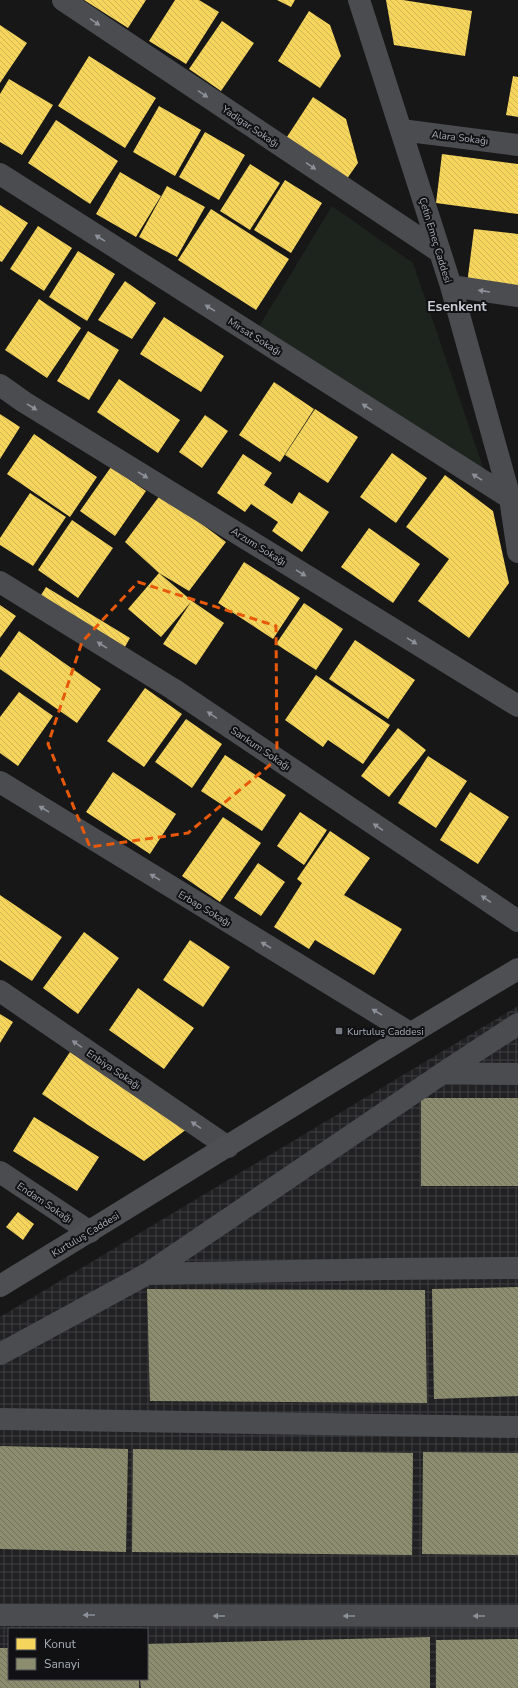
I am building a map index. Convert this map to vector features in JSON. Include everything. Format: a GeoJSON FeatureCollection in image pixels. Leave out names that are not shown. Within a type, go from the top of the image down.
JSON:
{"type":"FeatureCollection","features":[{"type":"Feature","properties":{"kind":"main road","name":"Kurtuluş Caddesi"},"geometry":{"type":"LineString","coordinates":[[0,1286],[228,1147],[410,1033],[518,969]]}},
{"type":"Feature","properties":{"kind":"street","name":"Yadigar Sokağı"},"geometry":{"type":"LineString","coordinates":[[63,0],[440,252]]}},
{"type":"Feature","properties":{"kind":"street","name":"Çetin Emeç Caddesi"},"geometry":{"type":"LineString","coordinates":[[359,0],[509,465],[510,498],[518,552]]}},
{"type":"Feature","properties":{"kind":"street","name":"Alara Sokağı"},"geometry":{"type":"LineString","coordinates":[[401,130],[518,145]]}},
{"type":"Feature","properties":{"kind":"street","name":"Mirsat Sokağı"},"geometry":{"type":"LineString","coordinates":[[0,174],[510,498]]}},
{"type":"Feature","properties":{"kind":"street"},"geometry":{"type":"LineString","coordinates":[[450,286],[518,296]]}},
{"type":"Feature","properties":{"kind":"street","name":"Arzum Sokağı"},"geometry":{"type":"LineString","coordinates":[[0,385],[44,414],[518,706]]}},
{"type":"Feature","properties":{"kind":"street","name":"Sarıkum Sokağı"},"geometry":{"type":"LineString","coordinates":[[0,582],[174,689],[518,921]]}},
{"type":"Feature","properties":{"kind":"street","name":"Erbap Sokağı"},"geometry":{"type":"LineString","coordinates":[[0,782],[410,1033]]}},
{"type":"Feature","properties":{"kind":"street","name":"Enbiya Sokağı"},"geometry":{"type":"LineString","coordinates":[[0,991],[228,1147]]}},
{"type":"Feature","properties":{"kind":"street"},"geometry":{"type":"LineString","coordinates":[[0,1354],[148,1274],[443,1073],[518,1024]]}},
{"type":"Feature","properties":{"kind":"street"},"geometry":{"type":"LineString","coordinates":[[443,1073],[518,1074]]}},
{"type":"Feature","properties":{"kind":"street","name":"Endam Sokağı"},"geometry":{"type":"LineString","coordinates":[[0,1172],[90,1232]]}},
{"type":"Feature","properties":{"kind":"street"},"geometry":{"type":"LineString","coordinates":[[148,1274],[518,1268]]}},
{"type":"Feature","properties":{"kind":"street"},"geometry":{"type":"LineString","coordinates":[[0,1419],[518,1427]]}},
{"type":"Feature","properties":{"kind":"street"},"geometry":{"type":"LineString","coordinates":[[0,1615],[518,1616]]}},
{"type":"Feature","properties":{"kind":"highlighted area"},"geometry":{"type":"Polygon","coordinates":[[[138,582],[276,626],[277,759],[188,833],[90,847],[48,744],[82,642],[138,582]]]}},
{"type":"Feature","properties":{"kind":"shaded area"},"geometry":{"type":"Polygon","coordinates":[[[332,206],[413,263],[484,470],[257,330],[332,206]]]}},
{"type":"Feature","properties":{"kind":"shaded area"},"geometry":{"type":"Polygon","coordinates":[[[518,1006],[518,1688],[0,1688],[0,1317],[518,1006]]]}},
{"type":"Feature","properties":{"kind":"building: Konut"},"geometry":{"type":"Polygon","coordinates":[[[84,0],[146,0],[128,28],[84,0]]]}},
{"type":"Feature","properties":{"kind":"building: Konut"},"geometry":{"type":"Polygon","coordinates":[[[175,0],[199,0],[219,12],[186,64],[149,41],[175,0]]]}},
{"type":"Feature","properties":{"kind":"building: Konut"},"geometry":{"type":"Polygon","coordinates":[[[277,0],[295,0],[291,7],[277,0]]]}},
{"type":"Feature","properties":{"kind":"building: Konut"},"geometry":{"type":"Polygon","coordinates":[[[386,0],[403,0],[472,11],[465,56],[394,45],[386,0]]]}},
{"type":"Feature","properties":{"kind":"building: Konut"},"geometry":{"type":"Polygon","coordinates":[[[309,11],[330,25],[341,56],[320,88],[278,61],[309,11]]]}},
{"type":"Feature","properties":{"kind":"building: Konut"},"geometry":{"type":"Polygon","coordinates":[[[222,21],[254,43],[221,91],[189,69],[222,21]]]}},
{"type":"Feature","properties":{"kind":"building: Konut"},"geometry":{"type":"Polygon","coordinates":[[[0,25],[27,43],[0,83],[0,25]]]}},
{"type":"Feature","properties":{"kind":"building: Konut"},"geometry":{"type":"Polygon","coordinates":[[[89,56],[156,98],[125,148],[58,106],[89,56]]]}},
{"type":"Feature","properties":{"kind":"building: Konut"},"geometry":{"type":"Polygon","coordinates":[[[513,76],[518,77],[518,117],[506,115],[513,76]]]}},
{"type":"Feature","properties":{"kind":"building: Konut"},"geometry":{"type":"Polygon","coordinates":[[[9,79],[53,105],[22,155],[0,142],[0,94],[9,79]]]}},
{"type":"Feature","properties":{"kind":"building: Konut"},"geometry":{"type":"Polygon","coordinates":[[[313,97],[346,119],[358,163],[344,183],[283,143],[313,97]]]}},
{"type":"Feature","properties":{"kind":"building: Konut"},"geometry":{"type":"Polygon","coordinates":[[[159,106],[201,130],[175,176],[133,152],[159,106]]]}},
{"type":"Feature","properties":{"kind":"building: Konut"},"geometry":{"type":"Polygon","coordinates":[[[56,120],[118,161],[90,204],[28,163],[56,120]]]}},
{"type":"Feature","properties":{"kind":"building: Konut"},"geometry":{"type":"Polygon","coordinates":[[[205,132],[245,155],[219,200],[179,177],[205,132]]]}},
{"type":"Feature","properties":{"kind":"building: Konut"},"geometry":{"type":"Polygon","coordinates":[[[442,154],[518,164],[518,214],[436,203],[442,154]]]}},
{"type":"Feature","properties":{"kind":"building: Konut"},"geometry":{"type":"Polygon","coordinates":[[[250,164],[280,183],[250,230],[220,211],[250,164]]]}},
{"type":"Feature","properties":{"kind":"building: Konut"},"geometry":{"type":"Polygon","coordinates":[[[120,172],[161,196],[136,237],[96,214],[120,172]]]}},
{"type":"Feature","properties":{"kind":"building: Konut"},"geometry":{"type":"Polygon","coordinates":[[[285,180],[322,203],[291,253],[254,230],[285,180]]]}},
{"type":"Feature","properties":{"kind":"building: Konut"},"geometry":{"type":"Polygon","coordinates":[[[167,186],[205,207],[177,257],[139,237],[167,186]]]}},
{"type":"Feature","properties":{"kind":"building: Konut"},"geometry":{"type":"Polygon","coordinates":[[[0,205],[28,223],[2,262],[0,261],[0,205]]]}},
{"type":"Feature","properties":{"kind":"building: Konut"},"geometry":{"type":"Polygon","coordinates":[[[211,209],[289,259],[256,310],[178,260],[211,209]]]}},
{"type":"Feature","properties":{"kind":"building: Konut"},"geometry":{"type":"Polygon","coordinates":[[[38,226],[72,248],[44,291],[10,269],[38,226]]]}},
{"type":"Feature","properties":{"kind":"building: Konut"},"geometry":{"type":"Polygon","coordinates":[[[474,229],[518,234],[518,290],[467,284],[474,229]]]}},
{"type":"Feature","properties":{"kind":"building: Konut"},"geometry":{"type":"Polygon","coordinates":[[[78,251],[115,274],[87,321],[49,297],[78,251]]]}},
{"type":"Feature","properties":{"kind":"building: Konut"},"geometry":{"type":"Polygon","coordinates":[[[125,281],[156,303],[132,339],[98,320],[125,281]]]}},
{"type":"Feature","properties":{"kind":"building: Konut"},"geometry":{"type":"Polygon","coordinates":[[[39,299],[81,328],[47,378],[5,350],[39,299]]]}},
{"type":"Feature","properties":{"kind":"building: Konut"},"geometry":{"type":"Polygon","coordinates":[[[164,317],[224,356],[201,392],[140,354],[164,317]]]}},
{"type":"Feature","properties":{"kind":"building: Konut"},"geometry":{"type":"Polygon","coordinates":[[[88,331],[119,350],[89,400],[57,381],[88,331]]]}},
{"type":"Feature","properties":{"kind":"building: Konut"},"geometry":{"type":"Polygon","coordinates":[[[119,379],[180,420],[158,453],[97,412],[119,379]]]}},
{"type":"Feature","properties":{"kind":"building: Konut"},"geometry":{"type":"Polygon","coordinates":[[[274,382],[314,409],[280,462],[239,435],[274,382]]]}},
{"type":"Feature","properties":{"kind":"building: Konut"},"geometry":{"type":"Polygon","coordinates":[[[315,409],[358,437],[328,483],[285,455],[315,409]]]}},
{"type":"Feature","properties":{"kind":"building: Konut"},"geometry":{"type":"Polygon","coordinates":[[[0,414],[20,427],[0,459],[0,414]]]}},
{"type":"Feature","properties":{"kind":"building: Konut"},"geometry":{"type":"Polygon","coordinates":[[[205,415],[228,431],[202,468],[179,452],[205,415]]]}},
{"type":"Feature","properties":{"kind":"building: Konut"},"geometry":{"type":"Polygon","coordinates":[[[34,434],[97,477],[70,517],[7,474],[34,434]]]}},
{"type":"Feature","properties":{"kind":"building: Konut"},"geometry":{"type":"Polygon","coordinates":[[[392,453],[427,478],[396,523],[360,497],[392,453]]]}},
{"type":"Feature","properties":{"kind":"building: Konut"},"geometry":{"type":"Polygon","coordinates":[[[243,454],[272,473],[264,485],[292,504],[299,492],[329,512],[302,552],[272,531],[278,522],[251,504],[245,512],[217,493],[243,454]]]}},
{"type":"Feature","properties":{"kind":"building: Konut"},"geometry":{"type":"Polygon","coordinates":[[[111,467],[146,491],[115,536],[80,511],[111,467]]]}},
{"type":"Feature","properties":{"kind":"building: Konut"},"geometry":{"type":"Polygon","coordinates":[[[445,475],[493,511],[509,583],[469,638],[418,601],[449,559],[406,527],[445,475]]]}},
{"type":"Feature","properties":{"kind":"building: Konut"},"geometry":{"type":"Polygon","coordinates":[[[30,493],[66,517],[33,566],[0,545],[0,538],[30,493]]]}},
{"type":"Feature","properties":{"kind":"building: Konut"},"geometry":{"type":"Polygon","coordinates":[[[161,494],[226,542],[189,591],[159,573],[125,542],[161,494]]]}},
{"type":"Feature","properties":{"kind":"building: Konut"},"geometry":{"type":"Polygon","coordinates":[[[72,520],[113,548],[78,598],[38,570],[72,520]]]}},
{"type":"Feature","properties":{"kind":"building: Konut"},"geometry":{"type":"Polygon","coordinates":[[[369,528],[420,564],[393,603],[341,567],[369,528]]]}},
{"type":"Feature","properties":{"kind":"building: Konut"},"geometry":{"type":"Polygon","coordinates":[[[244,562],[300,598],[273,639],[218,603],[244,562]]]}},
{"type":"Feature","properties":{"kind":"building: Konut"},"geometry":{"type":"Polygon","coordinates":[[[159,573],[192,601],[224,623],[196,665],[163,644],[191,602],[161,637],[128,609],[159,573]]]}},
{"type":"Feature","properties":{"kind":"building: Konut"},"geometry":{"type":"Polygon","coordinates":[[[46,587],[130,638],[122,652],[38,600],[46,587]]]}},
{"type":"Feature","properties":{"kind":"building: Konut"},"geometry":{"type":"Polygon","coordinates":[[[304,603],[343,629],[316,670],[276,644],[304,603]]]}},
{"type":"Feature","properties":{"kind":"building: Konut"},"geometry":{"type":"Polygon","coordinates":[[[0,605],[16,616],[0,638],[0,605]]]}},
{"type":"Feature","properties":{"kind":"building: Konut"},"geometry":{"type":"Polygon","coordinates":[[[19,631],[101,689],[77,723],[0,669],[0,658],[19,631]]]}},
{"type":"Feature","properties":{"kind":"building: Konut"},"geometry":{"type":"Polygon","coordinates":[[[355,640],[415,680],[388,719],[329,679],[355,640]]]}},
{"type":"Feature","properties":{"kind":"building: Konut"},"geometry":{"type":"Polygon","coordinates":[[[316,675],[390,725],[363,764],[328,740],[323,747],[285,720],[316,675]]]}},
{"type":"Feature","properties":{"kind":"building: Konut"},"geometry":{"type":"Polygon","coordinates":[[[145,688],[182,714],[144,767],[107,741],[145,688]]]}},
{"type":"Feature","properties":{"kind":"building: Konut"},"geometry":{"type":"Polygon","coordinates":[[[19,692],[53,716],[18,766],[0,753],[0,717],[19,692]]]}},
{"type":"Feature","properties":{"kind":"building: Konut"},"geometry":{"type":"Polygon","coordinates":[[[186,719],[222,744],[192,788],[155,762],[186,719]]]}},
{"type":"Feature","properties":{"kind":"building: Konut"},"geometry":{"type":"Polygon","coordinates":[[[398,728],[426,750],[389,797],[361,776],[398,728]]]}},
{"type":"Feature","properties":{"kind":"building: Konut"},"geometry":{"type":"Polygon","coordinates":[[[225,755],[286,795],[262,831],[201,791],[225,755]]]}},
{"type":"Feature","properties":{"kind":"building: Konut"},"geometry":{"type":"Polygon","coordinates":[[[428,756],[467,781],[436,828],[398,803],[428,756]]]}},
{"type":"Feature","properties":{"kind":"building: Konut"},"geometry":{"type":"Polygon","coordinates":[[[113,772],[176,814],[150,854],[86,812],[113,772]]]}},
{"type":"Feature","properties":{"kind":"building: Konut"},"geometry":{"type":"Polygon","coordinates":[[[470,792],[509,817],[478,864],[440,840],[470,792]]]}},
{"type":"Feature","properties":{"kind":"building: Konut"},"geometry":{"type":"Polygon","coordinates":[[[300,812],[327,830],[304,865],[277,846],[300,812]]]}},
{"type":"Feature","properties":{"kind":"building: Konut"},"geometry":{"type":"Polygon","coordinates":[[[223,817],[261,843],[220,902],[182,876],[223,817]]]}},
{"type":"Feature","properties":{"kind":"building: Konut"},"geometry":{"type":"Polygon","coordinates":[[[330,831],[370,858],[344,895],[402,929],[374,975],[315,940],[309,949],[274,927],[302,883],[297,879],[330,831]]]}},
{"type":"Feature","properties":{"kind":"building: Konut"},"geometry":{"type":"Polygon","coordinates":[[[258,863],[285,882],[261,916],[234,898],[258,863]]]}},
{"type":"Feature","properties":{"kind":"building: Konut"},"geometry":{"type":"Polygon","coordinates":[[[0,895],[62,937],[32,981],[0,960],[0,895]]]}},
{"type":"Feature","properties":{"kind":"building: Konut"},"geometry":{"type":"Polygon","coordinates":[[[84,932],[119,958],[78,1014],[43,988],[84,932]]]}},
{"type":"Feature","properties":{"kind":"building: Konut"},"geometry":{"type":"Polygon","coordinates":[[[190,940],[230,967],[203,1007],[163,980],[190,940]]]}},
{"type":"Feature","properties":{"kind":"building: Konut"},"geometry":{"type":"Polygon","coordinates":[[[138,988],[194,1028],[164,1069],[109,1030],[138,988]]]}},
{"type":"Feature","properties":{"kind":"building: Konut"},"geometry":{"type":"Polygon","coordinates":[[[0,1014],[13,1022],[0,1043],[0,1014]]]}},
{"type":"Feature","properties":{"kind":"building: Konut"},"geometry":{"type":"Polygon","coordinates":[[[70,1052],[187,1129],[144,1161],[88,1125],[42,1094],[70,1052]]]}},
{"type":"Feature","properties":{"kind":"building: Konut"},"geometry":{"type":"Polygon","coordinates":[[[34,1117],[99,1157],[77,1191],[13,1151],[34,1117]]]}},
{"type":"Feature","properties":{"kind":"building: Konut"},"geometry":{"type":"Polygon","coordinates":[[[18,1212],[34,1224],[23,1240],[6,1227],[18,1212]]]}},
{"type":"Feature","properties":{"kind":"building: Sanayi"},"geometry":{"type":"Polygon","coordinates":[[[421,1098],[518,1098],[518,1186],[421,1186],[421,1098]]]}},
{"type":"Feature","properties":{"kind":"building: Sanayi"},"geometry":{"type":"Polygon","coordinates":[[[518,1287],[518,1396],[434,1399],[432,1289],[518,1287]]]}},
{"type":"Feature","properties":{"kind":"building: Sanayi"},"geometry":{"type":"Polygon","coordinates":[[[147,1289],[425,1290],[427,1403],[150,1401],[147,1289]]]}},
{"type":"Feature","properties":{"kind":"building: Sanayi"},"geometry":{"type":"Polygon","coordinates":[[[0,1446],[128,1449],[126,1552],[0,1549],[0,1446]]]}},
{"type":"Feature","properties":{"kind":"building: Sanayi"},"geometry":{"type":"Polygon","coordinates":[[[133,1449],[413,1453],[412,1555],[132,1552],[133,1449]]]}},
{"type":"Feature","properties":{"kind":"building: Sanayi"},"geometry":{"type":"Polygon","coordinates":[[[423,1452],[518,1453],[518,1555],[422,1554],[423,1452]]]}},
{"type":"Feature","properties":{"kind":"building: Sanayi"},"geometry":{"type":"Polygon","coordinates":[[[430,1637],[430,1688],[141,1688],[140,1680],[148,1680],[148,1644],[430,1637]]]}},
{"type":"Feature","properties":{"kind":"building: Sanayi"},"geometry":{"type":"Polygon","coordinates":[[[518,1639],[518,1688],[436,1688],[436,1640],[518,1639]]]}},
{"type":"Feature","properties":{"kind":"building: Sanayi"},"geometry":{"type":"Polygon","coordinates":[[[0,1648],[8,1648],[8,1680],[139,1680],[139,1688],[0,1688],[0,1648]]]}},
{"type":"Feature","properties":{"kind":"place","name":"Kurtuluş Caddesi"},"geometry":{"type":"Point","coordinates":[339,1031]}},
{"type":"Feature","properties":{"kind":"district","name":"Esenkent"},"geometry":{"type":"Point","coordinates":[457,306]}}]}
